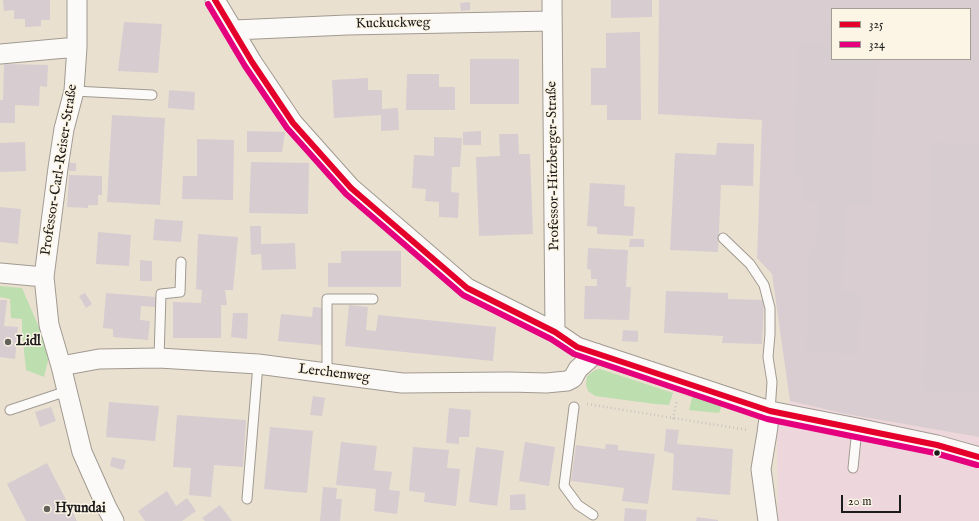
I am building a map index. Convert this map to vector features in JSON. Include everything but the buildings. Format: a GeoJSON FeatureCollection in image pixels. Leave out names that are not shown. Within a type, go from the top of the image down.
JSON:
{"type":"FeatureCollection","features":[{"type":"Feature","properties":{"kind":"street","name":"Professor-Carl-Reiser-Straße"},"geometry":{"type":"LineString","coordinates":[[77,0],[77,46],[74,91],[64,129],[44,277],[49,325],[61,366],[82,452],[114,521]]}},
{"type":"Feature","properties":{"kind":"street"},"geometry":{"type":"LineString","coordinates":[[215,0],[252,62],[293,123],[351,188],[467,288],[555,332],[577,348],[770,411],[937,445],[979,457]]}},
{"type":"Feature","properties":{"kind":"street","name":"Professor-Hitzberger-Straße"},"geometry":{"type":"LineString","coordinates":[[552,0],[555,332]]}},
{"type":"Feature","properties":{"kind":"street","name":"Kuckuckweg"},"geometry":{"type":"LineString","coordinates":[[234,30],[347,25],[552,21]]}},
{"type":"Feature","properties":{"kind":"street"},"geometry":{"type":"LineString","coordinates":[[0,54],[77,46]]}},
{"type":"Feature","properties":{"kind":"street"},"geometry":{"type":"LineString","coordinates":[[0,273],[44,277]]}},
{"type":"Feature","properties":{"kind":"street","name":"Lerchenweg"},"geometry":{"type":"LineString","coordinates":[[61,366],[99,359],[159,358],[258,364],[402,382],[546,383],[567,381],[573,378],[578,369],[596,353]]}},
{"type":"Feature","properties":{"kind":"street"},"geometry":{"type":"LineString","coordinates":[[768,521],[761,469],[770,411]]}},
{"type":"Feature","properties":{"kind":"lane"},"geometry":{"type":"LineString","coordinates":[[74,91],[152,95]]}},
{"type":"Feature","properties":{"kind":"lane"},"geometry":{"type":"LineString","coordinates":[[723,238],[750,264],[764,285],[770,308],[768,357],[772,382],[770,411]]}},
{"type":"Feature","properties":{"kind":"lane"},"geometry":{"type":"LineString","coordinates":[[159,358],[161,294],[180,292],[181,262]]}},
{"type":"Feature","properties":{"kind":"lane"},"geometry":{"type":"LineString","coordinates":[[327,373],[327,299],[373,299]]}},
{"type":"Feature","properties":{"kind":"lane"},"geometry":{"type":"LineString","coordinates":[[247,499],[258,364]]}},
{"type":"Feature","properties":{"kind":"lane"},"geometry":{"type":"LineString","coordinates":[[10,410],[67,391]]}},
{"type":"Feature","properties":{"kind":"lane"},"geometry":{"type":"LineString","coordinates":[[578,405],[564,486],[578,505],[593,514]]}},
{"type":"Feature","properties":{"kind":"lane"},"geometry":{"type":"LineString","coordinates":[[853,468],[857,428]]}},
{"type":"Feature","properties":{"kind":"path"},"geometry":{"type":"LineString","coordinates":[[578,405],[767,434]]}},
{"type":"Feature","properties":{"kind":"shaded area"},"geometry":{"type":"Polygon","coordinates":[[[659,0],[979,0],[979,437],[846,414],[790,401],[772,274],[757,258],[762,120],[658,114],[659,0]]]}},
{"type":"Feature","properties":{"kind":"shaded area"},"geometry":{"type":"Polygon","coordinates":[[[790,401],[846,414],[979,437],[979,521],[778,521],[777,423],[790,401]]]}},
{"type":"Feature","properties":{"kind":"green space"},"geometry":{"type":"Polygon","coordinates":[[[0,286],[22,288],[50,353],[44,377],[26,370],[22,319],[11,318],[10,299],[0,297],[0,286]]]}},
{"type":"Feature","properties":{"kind":"green space"},"geometry":{"type":"Polygon","coordinates":[[[600,369],[673,393],[669,405],[595,396],[588,391],[586,385],[587,376],[595,370],[600,369]]]}},
{"type":"Feature","properties":{"kind":"green space"},"geometry":{"type":"Polygon","coordinates":[[[693,394],[717,400],[721,408],[719,413],[689,410],[693,394]]]}},
{"type":"Feature","properties":{"kind":"transit line","name":"325"},"geometry":{"type":"LineString","coordinates":[[215,0],[252,62],[293,123],[351,188],[467,288],[555,332],[577,347],[770,411],[937,445],[979,457]]}},
{"type":"Feature","properties":{"kind":"transit line","name":"324"},"geometry":{"type":"LineString","coordinates":[[208,4],[245,66],[287,128],[346,194],[463,295],[551,339],[574,354],[767,419],[935,453],[977,465]]}},
{"type":"Feature","properties":{"kind":"place","name":"Lidl"},"geometry":{"type":"Point","coordinates":[8,342]}},
{"type":"Feature","properties":{"kind":"place","name":"Hyundai"},"geometry":{"type":"Point","coordinates":[47,509]}}]}
